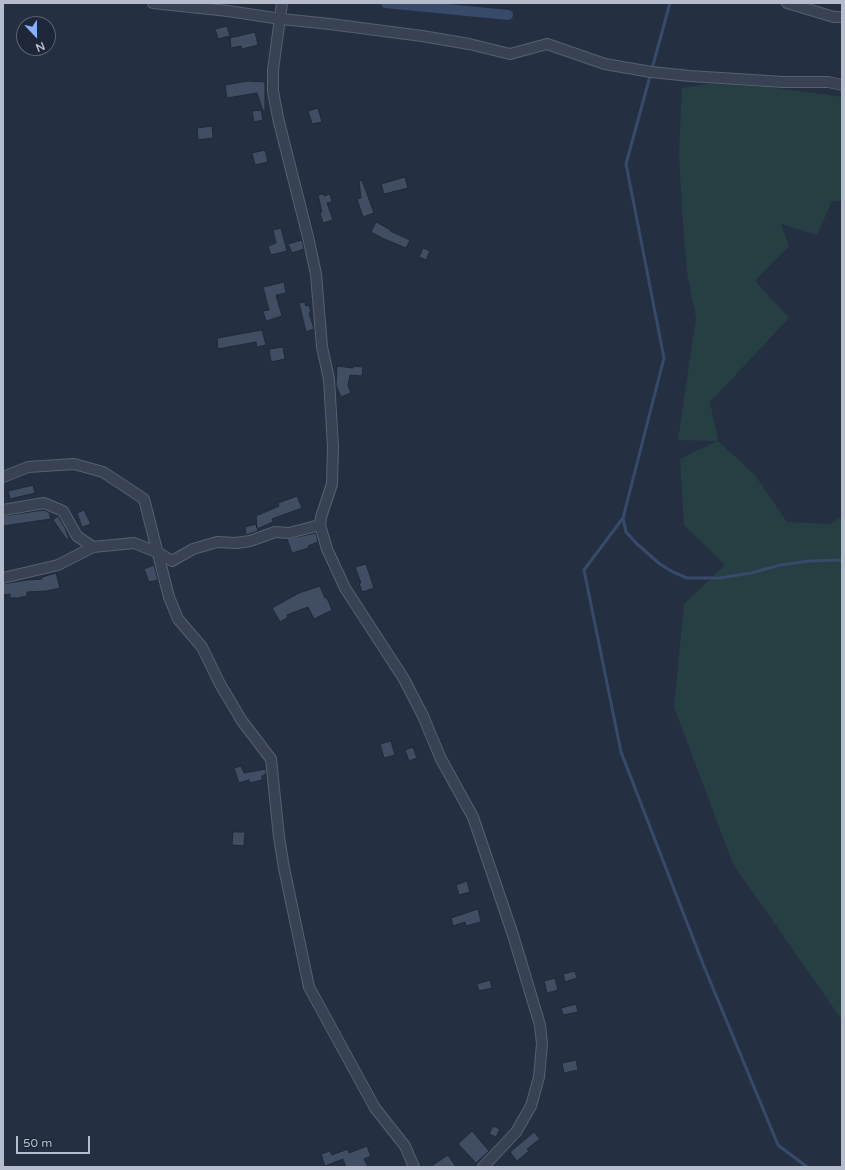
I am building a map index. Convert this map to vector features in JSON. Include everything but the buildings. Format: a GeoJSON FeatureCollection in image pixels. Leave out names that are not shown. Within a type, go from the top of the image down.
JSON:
{"type":"FeatureCollection","features":[{"type":"Feature","properties":{"kind":"street"},"geometry":{"type":"LineString","coordinates":[[153,3],[422,36],[469,44],[510,54],[547,44],[606,64],[651,72],[782,82],[828,82],[842,85]]}},
{"type":"Feature","properties":{"kind":"street"},"geometry":{"type":"LineString","coordinates":[[787,3],[834,17],[842,17]]}},
{"type":"Feature","properties":{"kind":"street"},"geometry":{"type":"LineString","coordinates":[[282,4],[273,70],[273,91],[278,118],[316,274],[322,346],[329,379],[333,447],[332,484],[321,517],[320,525],[327,549],[344,588],[404,679],[423,716],[441,759],[473,817],[513,935],[540,1025],[542,1044],[539,1078],[531,1106],[516,1132],[483,1167]]}},
{"type":"Feature","properties":{"kind":"street"},"geometry":{"type":"LineString","coordinates":[[3,477],[28,467],[74,464],[103,472],[144,499],[169,597],[178,619],[202,647],[220,684],[242,721],[271,759],[279,837],[284,868],[309,987],[375,1108],[405,1146],[414,1167]]}},
{"type":"Feature","properties":{"kind":"street"},"geometry":{"type":"LineString","coordinates":[[3,510],[44,503],[63,511],[77,536],[93,546]]}},
{"type":"Feature","properties":{"kind":"street"},"geometry":{"type":"LineString","coordinates":[[3,578],[58,565],[93,546],[134,543],[159,553],[172,562],[193,550],[216,542],[236,544],[250,541],[275,532],[289,533],[320,525]]}},
{"type":"Feature","properties":{"kind":"green space"},"geometry":{"type":"Polygon","coordinates":[[[708,84],[770,87],[842,97],[842,201],[832,201],[817,235],[781,224],[789,246],[755,281],[789,318],[710,402],[718,441],[755,475],[787,522],[829,524],[842,517],[842,1020],[733,864],[674,707],[684,604],[725,565],[684,525],[680,459],[717,441],[678,440],[696,318],[687,272],[682,210],[679,153],[682,88],[708,84]]]}},
{"type":"Feature","properties":{"kind":"waterway"},"geometry":{"type":"LineString","coordinates":[[386,3],[508,15]]}},
{"type":"Feature","properties":{"kind":"waterway"},"geometry":{"type":"LineString","coordinates":[[670,3],[626,164],[664,358],[623,518],[584,570],[621,752],[703,964],[778,1145],[807,1167]]}},
{"type":"Feature","properties":{"kind":"waterway"},"geometry":{"type":"LineString","coordinates":[[623,518],[626,532],[637,544],[660,564],[687,578],[719,578],[751,573],[780,565],[810,561],[842,560]]}}]}
